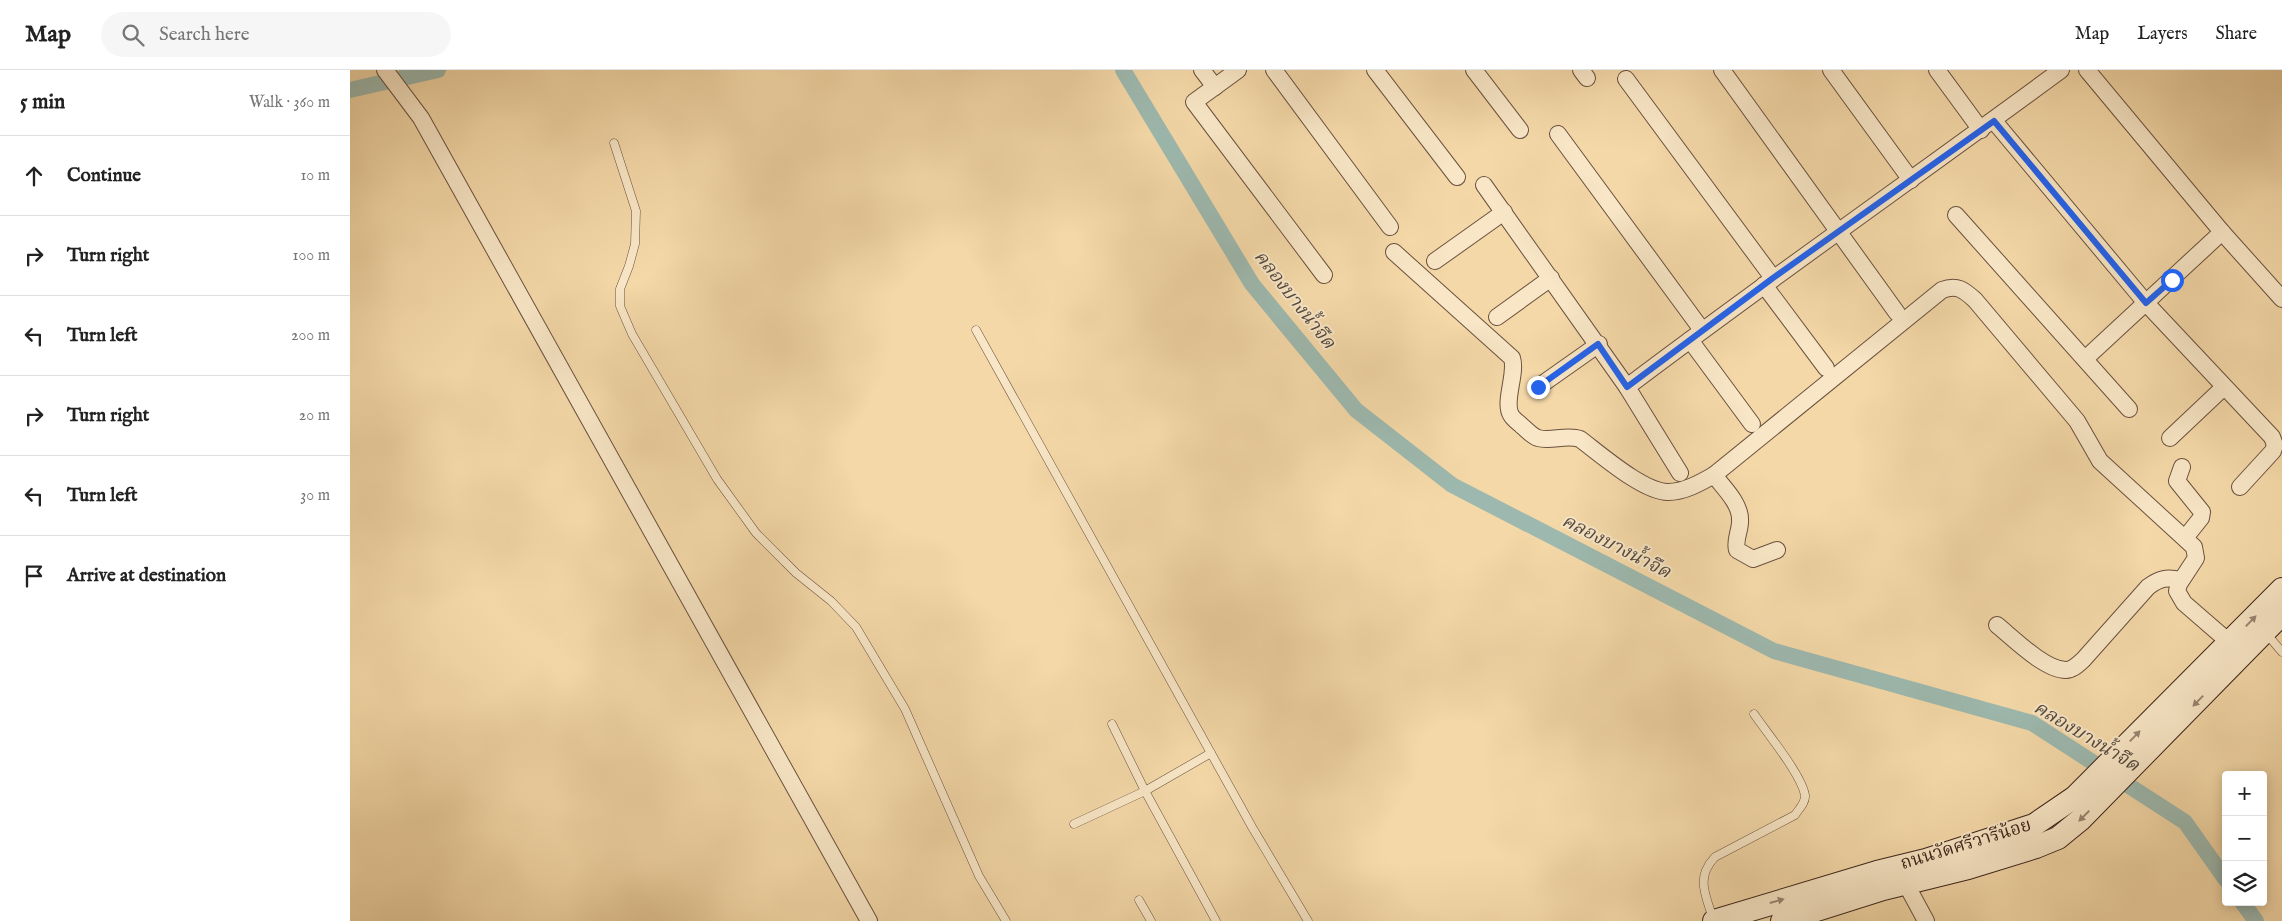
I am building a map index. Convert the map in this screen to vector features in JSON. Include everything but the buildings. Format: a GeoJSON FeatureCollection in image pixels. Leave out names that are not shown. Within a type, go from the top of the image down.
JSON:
{"type":"FeatureCollection","features":[{"type":"Feature","properties":{"kind":"main road","name":"ถนนวัดศรีวารีน้อย"},"geometry":{"type":"LineString","coordinates":[[1782,921],[1906,884],[2034,825],[2075,797],[2227,653],[2282,589]]}},
{"type":"Feature","properties":{"kind":"main road","name":"ถนนวัดศรีวารีน้อย"},"geometry":{"type":"LineString","coordinates":[[2227,653],[2265,632],[2282,614]]}},
{"type":"Feature","properties":{"kind":"main road","name":"ถนนวัดศรีวารีน้อย"},"geometry":{"type":"LineString","coordinates":[[1714,921],[1967,857]]}},
{"type":"Feature","properties":{"kind":"street"},"geometry":{"type":"LineString","coordinates":[[385,70],[421,118],[869,921]]}},
{"type":"Feature","properties":{"kind":"street"},"geometry":{"type":"LineString","coordinates":[[1202,70],[1215,87]]}},
{"type":"Feature","properties":{"kind":"street"},"geometry":{"type":"LineString","coordinates":[[1238,70],[1194,102],[1324,275]]}},
{"type":"Feature","properties":{"kind":"street"},"geometry":{"type":"LineString","coordinates":[[1274,70],[1390,227]]}},
{"type":"Feature","properties":{"kind":"street"},"geometry":{"type":"LineString","coordinates":[[1375,70],[1457,177]]}},
{"type":"Feature","properties":{"kind":"street"},"geometry":{"type":"LineString","coordinates":[[1474,70],[1520,130]]}},
{"type":"Feature","properties":{"kind":"street"},"geometry":{"type":"LineString","coordinates":[[1722,70],[1840,231],[1897,313]]}},
{"type":"Feature","properties":{"kind":"street"},"geometry":{"type":"LineString","coordinates":[[1831,70],[1911,180]]}},
{"type":"Feature","properties":{"kind":"street"},"geometry":{"type":"LineString","coordinates":[[1937,70],[2146,303],[2272,436],[2275,445],[2270,456],[2240,487]]}},
{"type":"Feature","properties":{"kind":"street"},"geometry":{"type":"LineString","coordinates":[[2087,70],[2222,232],[2282,299]]}},
{"type":"Feature","properties":{"kind":"street"},"geometry":{"type":"LineString","coordinates":[[1627,387],[1769,281],[1988,126],[2052,73]]}},
{"type":"Feature","properties":{"kind":"street"},"geometry":{"type":"LineString","coordinates":[[1626,79],[1769,281],[1826,368]]}},
{"type":"Feature","properties":{"kind":"street"},"geometry":{"type":"LineString","coordinates":[[1558,134],[1696,335],[1752,424]]}},
{"type":"Feature","properties":{"kind":"street"},"geometry":{"type":"LineString","coordinates":[[1484,185],[1598,344],[1680,473]]}},
{"type":"Feature","properties":{"kind":"street"},"geometry":{"type":"LineString","coordinates":[[1435,260],[1504,212]]}},
{"type":"Feature","properties":{"kind":"street"},"geometry":{"type":"LineString","coordinates":[[1956,215],[2129,409]]}},
{"type":"Feature","properties":{"kind":"street"},"geometry":{"type":"LineString","coordinates":[[2085,359],[2222,232]]}},
{"type":"Feature","properties":{"kind":"street"},"geometry":{"type":"LineString","coordinates":[[1394,252],[1508,352],[1515,365],[1509,405],[1510,414],[1535,437],[1573,436],[1580,438],[1642,484],[1666,492],[1690,487],[1714,475],[1942,290],[1958,287],[1975,300],[2077,421],[2100,461],[2194,547],[2196,558],[2181,580],[2177,590],[2179,596],[2227,653]]}},
{"type":"Feature","properties":{"kind":"street"},"geometry":{"type":"LineString","coordinates":[[1497,318],[1551,278]]}},
{"type":"Feature","properties":{"kind":"street"},"geometry":{"type":"LineString","coordinates":[[1538,387],[1598,344]]}},
{"type":"Feature","properties":{"kind":"street"},"geometry":{"type":"LineString","coordinates":[[2170,438],[2224,387]]}},
{"type":"Feature","properties":{"kind":"street"},"geometry":{"type":"LineString","coordinates":[[2182,467],[2177,482],[2202,512],[2201,518],[2184,538]]}},
{"type":"Feature","properties":{"kind":"street"},"geometry":{"type":"LineString","coordinates":[[1714,475],[1728,492],[1740,519],[1736,539],[1737,550],[1753,559],[1777,550]]}},
{"type":"Feature","properties":{"kind":"street"},"geometry":{"type":"LineString","coordinates":[[1997,626],[2049,666],[2066,670],[2075,667],[2083,660],[2148,587],[2158,580],[2169,577],[2181,580]]}},
{"type":"Feature","properties":{"kind":"street"},"geometry":{"type":"LineString","coordinates":[[1906,884],[1926,921]]}},
{"type":"Feature","properties":{"kind":"lane"},"geometry":{"type":"LineString","coordinates":[[614,143],[636,211],[635,244],[630,266],[620,289],[620,306],[632,334],[717,479],[756,533],[796,573],[831,601],[856,627],[905,709],[979,876],[1006,921]]}},
{"type":"Feature","properties":{"kind":"lane"},"geometry":{"type":"LineString","coordinates":[[976,330],[1211,753],[1308,921]]}},
{"type":"Feature","properties":{"kind":"lane"},"geometry":{"type":"LineString","coordinates":[[2265,632],[2282,652]]}},
{"type":"Feature","properties":{"kind":"lane"},"geometry":{"type":"LineString","coordinates":[[1714,921],[1702,881],[1706,867],[1715,858],[1795,815],[1803,804],[1805,796],[1799,781],[1754,714]]}},
{"type":"Feature","properties":{"kind":"lane"},"geometry":{"type":"LineString","coordinates":[[1112,724],[1145,791],[1216,921]]}},
{"type":"Feature","properties":{"kind":"lane"},"geometry":{"type":"LineString","coordinates":[[1074,824],[1145,791],[1211,753]]}},
{"type":"Feature","properties":{"kind":"lane"},"geometry":{"type":"LineString","coordinates":[[1139,900],[1151,921]]}},
{"type":"Feature","properties":{"kind":"waterway","name":"คลองบางน้ำจืด"},"geometry":{"type":"LineString","coordinates":[[350,90],[438,70]]}},
{"type":"Feature","properties":{"kind":"waterway","name":"คลองบางน้ำจืด"},"geometry":{"type":"LineString","coordinates":[[1123,70],[1252,284],[1356,410],[1452,485],[1774,651],[2032,723],[2185,822],[2222,874]]}},
{"type":"Feature","properties":{"kind":"waterway","name":"คลองบางน้ำจืด"},"geometry":{"type":"LineString","coordinates":[[2245,906],[2256,921]]}},
{"type":"Feature","properties":{"kind":"route"},"geometry":{"type":"LineString","coordinates":[[1538,387],[1598,344],[1627,387],[1773,278],[1994,121],[2146,303],[2172,280]]}}]}
